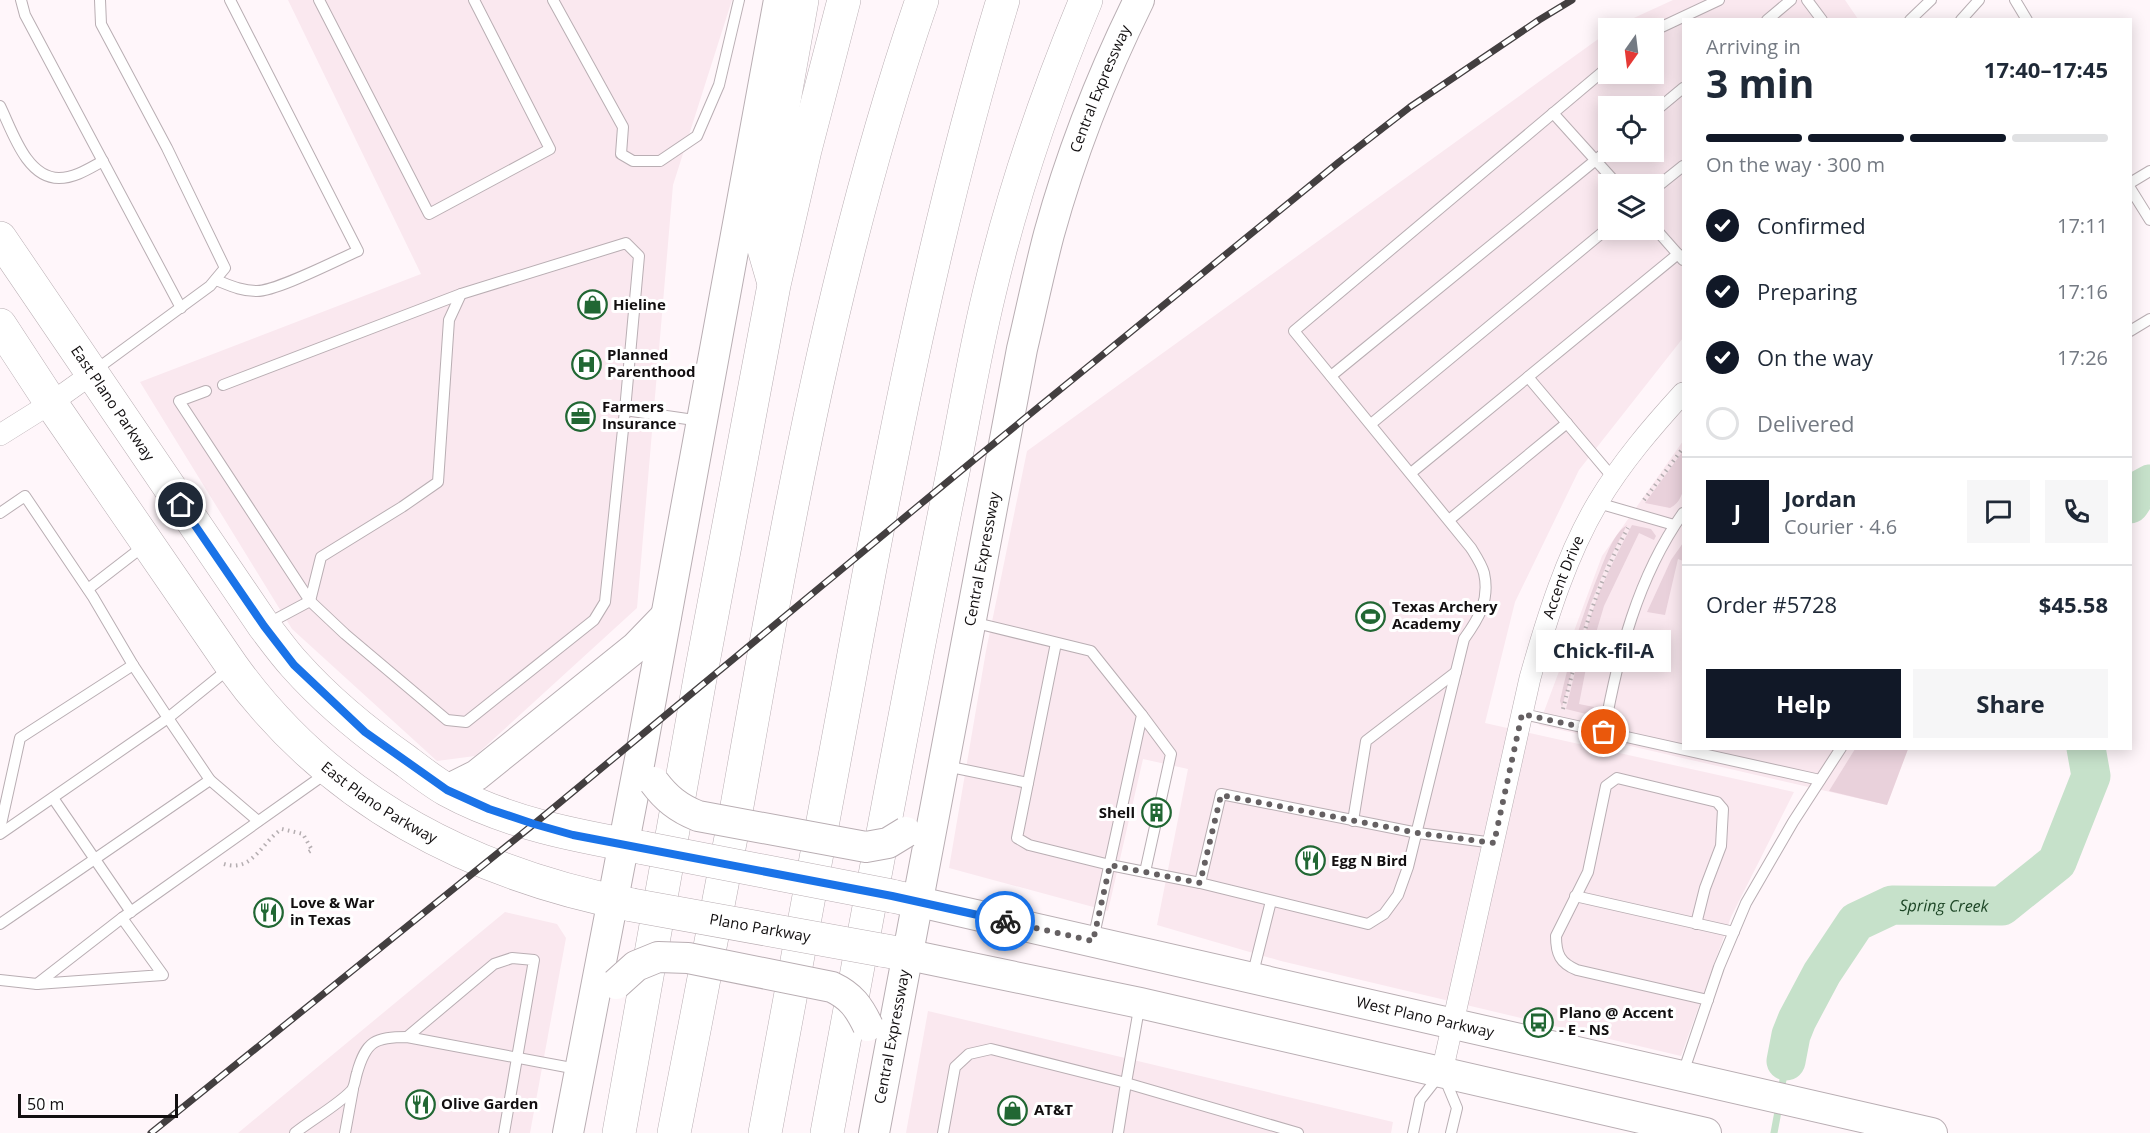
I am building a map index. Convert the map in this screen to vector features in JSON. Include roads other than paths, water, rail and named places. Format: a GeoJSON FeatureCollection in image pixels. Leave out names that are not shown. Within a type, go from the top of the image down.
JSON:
{"type":"FeatureCollection","features":[{"type":"Feature","properties":{"kind":"main road"},"geometry":{"type":"LineString","coordinates":[[568,1133],[587,1026],[622,903],[634,846],[647,770],[666,616],[779,0]]}},
{"type":"Feature","properties":{"kind":"main road"},"geometry":{"type":"LineString","coordinates":[[774,285],[760,235],[802,0]]}},
{"type":"Feature","properties":{"kind":"main road"},"geometry":{"type":"LineString","coordinates":[[602,1133],[622,1119],[701,673],[774,285],[810,130],[844,0]]}},
{"type":"Feature","properties":{"kind":"main road"},"geometry":{"type":"LineString","coordinates":[[675,1133],[786,538],[828,340],[872,161],[922,0]]}},
{"type":"Feature","properties":{"kind":"main road"},"geometry":{"type":"LineString","coordinates":[[765,1133],[905,389],[959,158],[1003,0]]}},
{"type":"Feature","properties":{"kind":"main road"},"geometry":{"type":"LineString","coordinates":[[827,1133],[920,634],[988,297],[1031,144],[1086,0]]}},
{"type":"Feature","properties":{"kind":"main road","name":"Central Expressway"},"geometry":{"type":"LineString","coordinates":[[874,1133],[885,1075],[895,952],[905,899],[942,770],[1020,360],[1050,233],[1083,131],[1116,47],[1139,0]]}},
{"type":"Feature","properties":{"kind":"main road","name":"East Plano Parkway"},"geometry":{"type":"LineString","coordinates":[[0,238],[264,626],[294,665],[365,732],[447,790],[489,809],[534,824],[573,835],[634,846]]}},
{"type":"Feature","properties":{"kind":"main road","name":"East Plano Parkway"},"geometry":{"type":"LineString","coordinates":[[0,325],[51,404],[232,666],[253,695],[284,730],[330,771],[358,792],[402,821],[448,847],[524,878],[622,903]]}},
{"type":"Feature","properties":{"kind":"main road"},"geometry":{"type":"LineString","coordinates":[[447,790],[477,775],[636,647],[666,616]]}},
{"type":"Feature","properties":{"kind":"main road"},"geometry":{"type":"LineString","coordinates":[[232,666],[264,626]]}},
{"type":"Feature","properties":{"kind":"main road"},"geometry":{"type":"LineString","coordinates":[[647,770],[665,796],[681,809],[698,816],[866,848],[888,843],[906,832],[942,770]]}},
{"type":"Feature","properties":{"kind":"main road"},"geometry":{"type":"LineString","coordinates":[[634,846],[905,899]]}},
{"type":"Feature","properties":{"kind":"main road","name":"West Plano Parkway"},"geometry":{"type":"LineString","coordinates":[[905,899],[1823,1108],[1914,1131]]}},
{"type":"Feature","properties":{"kind":"main road","name":"Plano Parkway"},"geometry":{"type":"LineString","coordinates":[[622,903],[895,952]]}},
{"type":"Feature","properties":{"kind":"main road"},"geometry":{"type":"LineString","coordinates":[[895,952],[1140,1003],[1442,1072],[1647,1126],[1706,1133]]}},
{"type":"Feature","properties":{"kind":"main road"},"geometry":{"type":"LineString","coordinates":[[587,1026],[616,984],[636,966],[658,957],[688,958],[832,987],[846,994],[859,1008],[868,1026],[885,1075]]}},
{"type":"Feature","properties":{"kind":"street"},"geometry":{"type":"LineString","coordinates":[[0,435],[51,404],[93,373]]}},
{"type":"Feature","properties":{"kind":"street","name":"Accent Drive"},"geometry":{"type":"LineString","coordinates":[[1442,1072],[1522,714],[1543,633],[1560,585],[1598,503],[1650,430],[1682,394]]}},
{"type":"Feature","properties":{"kind":"lane"},"geometry":{"type":"LineString","coordinates":[[21,0],[25,15],[181,308]]}},
{"type":"Feature","properties":{"kind":"lane"},"geometry":{"type":"LineString","coordinates":[[93,373],[210,286],[225,268],[167,148],[101,24],[100,0]]}},
{"type":"Feature","properties":{"kind":"lane"},"geometry":{"type":"LineString","coordinates":[[216,280],[239,290],[260,292],[358,251],[230,0]]}},
{"type":"Feature","properties":{"kind":"lane"},"geometry":{"type":"LineString","coordinates":[[319,0],[429,214],[550,149],[474,0]]}},
{"type":"Feature","properties":{"kind":"lane"},"geometry":{"type":"LineString","coordinates":[[553,0],[623,127],[621,154],[633,161],[660,161],[697,136],[719,85],[739,0]]}},
{"type":"Feature","properties":{"kind":"lane"},"geometry":{"type":"LineString","coordinates":[[1664,26],[1719,0]]}},
{"type":"Feature","properties":{"kind":"lane"},"geometry":{"type":"LineString","coordinates":[[1769,18],[1791,0]]}},
{"type":"Feature","properties":{"kind":"lane"},"geometry":{"type":"LineString","coordinates":[[1807,0],[1820,18]]}},
{"type":"Feature","properties":{"kind":"lane"},"geometry":{"type":"LineString","coordinates":[[1912,18],[1931,0]]}},
{"type":"Feature","properties":{"kind":"lane"},"geometry":{"type":"LineString","coordinates":[[1963,18],[1979,0]]}},
{"type":"Feature","properties":{"kind":"lane"},"geometry":{"type":"LineString","coordinates":[[2015,0],[2026,18]]}},
{"type":"Feature","properties":{"kind":"lane"},"geometry":{"type":"LineString","coordinates":[[1056,643],[1017,838],[1029,845],[1110,865],[1200,883],[1368,924],[1384,914],[1398,895],[1418,833],[1464,639],[1480,616],[1485,597],[1484,572],[1472,548],[1294,331],[1598,75]]}},
{"type":"Feature","properties":{"kind":"lane"},"geometry":{"type":"LineString","coordinates":[[1664,104],[1682,89]]}},
{"type":"Feature","properties":{"kind":"lane"},"geometry":{"type":"LineString","coordinates":[[0,106],[27,158],[44,174],[59,178],[76,175],[103,161]]}},
{"type":"Feature","properties":{"kind":"lane"},"geometry":{"type":"LineString","coordinates":[[1553,113],[1608,174]]}},
{"type":"Feature","properties":{"kind":"lane"},"geometry":{"type":"LineString","coordinates":[[1331,376],[1598,158]]}},
{"type":"Feature","properties":{"kind":"lane"},"geometry":{"type":"LineString","coordinates":[[1664,181],[1682,167]]}},
{"type":"Feature","properties":{"kind":"lane"},"geometry":{"type":"LineString","coordinates":[[2132,182],[2150,171]]}},
{"type":"Feature","properties":{"kind":"lane"},"geometry":{"type":"LineString","coordinates":[[2132,191],[2150,220]]}},
{"type":"Feature","properties":{"kind":"lane"},"geometry":{"type":"LineString","coordinates":[[1371,424],[1598,236]]}},
{"type":"Feature","properties":{"kind":"lane"},"geometry":{"type":"LineString","coordinates":[[1411,473],[1680,257],[1664,239]]}},
{"type":"Feature","properties":{"kind":"lane"},"geometry":{"type":"LineString","coordinates":[[206,391],[179,401],[310,601],[345,634],[447,720],[466,722],[594,620],[605,602],[626,410],[639,256],[626,243],[461,294],[223,385]]}},
{"type":"Feature","properties":{"kind":"lane"},"geometry":{"type":"LineString","coordinates":[[264,626],[310,601],[321,557],[438,482],[449,320],[461,294]]}},
{"type":"Feature","properties":{"kind":"lane"},"geometry":{"type":"LineString","coordinates":[[2132,330],[2150,319]]}},
{"type":"Feature","properties":{"kind":"lane"},"geometry":{"type":"LineString","coordinates":[[1528,377],[1614,479]]}},
{"type":"Feature","properties":{"kind":"lane"},"geometry":{"type":"LineString","coordinates":[[626,410],[702,421]]}},
{"type":"Feature","properties":{"kind":"lane"},"geometry":{"type":"LineString","coordinates":[[1449,520],[1567,423]]}},
{"type":"Feature","properties":{"kind":"lane"},"geometry":{"type":"LineString","coordinates":[[0,513],[26,496],[88,589],[133,665],[210,780],[258,821]]}},
{"type":"Feature","properties":{"kind":"lane"},"geometry":{"type":"LineString","coordinates":[[1598,503],[1674,525]]}},
{"type":"Feature","properties":{"kind":"lane"},"geometry":{"type":"LineString","coordinates":[[1604,732],[1616,669],[1633,611],[1644,584],[1674,525],[1682,514]]}},
{"type":"Feature","properties":{"kind":"lane"},"geometry":{"type":"LineString","coordinates":[[88,589],[147,544]]}},
{"type":"Feature","properties":{"kind":"lane"},"geometry":{"type":"LineString","coordinates":[[969,621],[1090,651],[1171,754],[1145,872]]}},
{"type":"Feature","properties":{"kind":"lane"},"geometry":{"type":"LineString","coordinates":[[0,829],[20,738],[133,665]]}},
{"type":"Feature","properties":{"kind":"lane"},"geometry":{"type":"LineString","coordinates":[[0,834],[168,718],[232,666]]}},
{"type":"Feature","properties":{"kind":"lane"},"geometry":{"type":"LineString","coordinates":[[1353,821],[1366,741],[1456,672]]}},
{"type":"Feature","properties":{"kind":"lane"},"geometry":{"type":"LineString","coordinates":[[1522,714],[1682,749]]}},
{"type":"Feature","properties":{"kind":"lane"},"geometry":{"type":"LineString","coordinates":[[1093,941],[1142,715]]}},
{"type":"Feature","properties":{"kind":"lane"},"geometry":{"type":"LineString","coordinates":[[1685,750],[1820,780]]}},
{"type":"Feature","properties":{"kind":"lane"},"geometry":{"type":"LineString","coordinates":[[1682,1077],[1708,1000],[1746,903],[1793,822],[1840,750]]}},
{"type":"Feature","properties":{"kind":"lane"},"geometry":{"type":"LineString","coordinates":[[942,770],[1028,783]]}},
{"type":"Feature","properties":{"kind":"lane"},"geometry":{"type":"LineString","coordinates":[[37,984],[127,915],[330,771]]}},
{"type":"Feature","properties":{"kind":"lane"},"geometry":{"type":"LineString","coordinates":[[1696,924],[1705,888],[1721,846],[1724,809],[1717,802],[1617,778],[1606,786],[1588,872],[1556,936],[1559,958],[1577,970],[1708,1000]]}},
{"type":"Feature","properties":{"kind":"lane"},"geometry":{"type":"LineString","coordinates":[[0,924],[210,780]]}},
{"type":"Feature","properties":{"kind":"lane"},"geometry":{"type":"LineString","coordinates":[[1200,883],[1221,795],[1418,833],[1494,843]]}},
{"type":"Feature","properties":{"kind":"lane"},"geometry":{"type":"LineString","coordinates":[[0,980],[37,984],[163,975],[95,860],[52,798]]}},
{"type":"Feature","properties":{"kind":"lane"},"geometry":{"type":"LineString","coordinates":[[1575,897],[1734,932]]}},
{"type":"Feature","properties":{"kind":"lane"},"geometry":{"type":"LineString","coordinates":[[1252,977],[1271,901]]}},
{"type":"Feature","properties":{"kind":"lane"},"geometry":{"type":"LineString","coordinates":[[407,1037],[494,964],[512,958],[534,960],[504,1133]]}},
{"type":"Feature","properties":{"kind":"lane"},"geometry":{"type":"LineString","coordinates":[[1118,1133],[1140,1003]]}},
{"type":"Feature","properties":{"kind":"lane"},"geometry":{"type":"LineString","coordinates":[[345,1133],[360,1061],[374,1042],[384,1037],[407,1037],[580,1069]]}},
{"type":"Feature","properties":{"kind":"lane"},"geometry":{"type":"LineString","coordinates":[[943,1133],[955,1067],[969,1054],[991,1049],[1126,1083],[1298,1133]]}},
{"type":"Feature","properties":{"kind":"lane"},"geometry":{"type":"LineString","coordinates":[[1413,1133],[1420,1100],[1442,1072],[1457,1108],[1451,1133]]}},
{"type":"Feature","properties":{"kind":"lane"},"geometry":{"type":"LineString","coordinates":[[295,1133],[353,1089]]}},
{"type":"Feature","properties":{"kind":"waterway","name":"Spring Creek"},"geometry":{"type":"LineString","coordinates":[[2132,501],[2139,490],[2150,484]]}},
{"type":"Feature","properties":{"kind":"waterway","name":"Spring Creek"},"geometry":{"type":"LineString","coordinates":[[1786,1061],[1791,1035],[1797,1020],[1822,973],[1856,922],[1892,905],[2002,906],[2057,862],[2091,776],[2086,750]]}},
{"type":"Feature","properties":{"kind":"waterway","name":"Spring Creek"},"geometry":{"type":"LineString","coordinates":[[1781,1092],[1786,1061]]}},
{"type":"Feature","properties":{"kind":"waterway","name":"Spring Creek"},"geometry":{"type":"LineString","coordinates":[[1774,1133],[1779,1106]]}},
{"type":"Feature","properties":{"kind":"railway"},"geometry":{"type":"LineString","coordinates":[[151,1133],[534,824],[975,459],[1339,162],[1410,107],[1572,0]]}},
{"type":"Feature","properties":{"kind":"place","name":"Hieline"},"geometry":{"type":"Point","coordinates":[592,305]}},
{"type":"Feature","properties":{"kind":"place","name":"Planned Parenthood"},"geometry":{"type":"Point","coordinates":[586,364]}},
{"type":"Feature","properties":{"kind":"place","name":"Farmers Insurance"},"geometry":{"type":"Point","coordinates":[581,416]}},
{"type":"Feature","properties":{"kind":"place","name":"Texas Archery Academy"},"geometry":{"type":"Point","coordinates":[1371,616]}},
{"type":"Feature","properties":{"kind":"place","name":"Chick-fil-A"},"geometry":{"type":"Point","coordinates":[1604,732]}},
{"type":"Feature","properties":{"kind":"place","name":"Shell"},"geometry":{"type":"Point","coordinates":[1156,813]}},
{"type":"Feature","properties":{"kind":"place","name":"Egg N Bird"},"geometry":{"type":"Point","coordinates":[1310,861]}},
{"type":"Feature","properties":{"kind":"place","name":"Love & War in Texas"},"geometry":{"type":"Point","coordinates":[269,912]}},
{"type":"Feature","properties":{"kind":"place","name":"Plano @ Accent - E - NS"},"geometry":{"type":"Point","coordinates":[1538,1022]}},
{"type":"Feature","properties":{"kind":"place","name":"Olive Garden"},"geometry":{"type":"Point","coordinates":[420,1104]}},
{"type":"Feature","properties":{"kind":"place","name":"AT&T"},"geometry":{"type":"Point","coordinates":[1013,1110]}}]}
